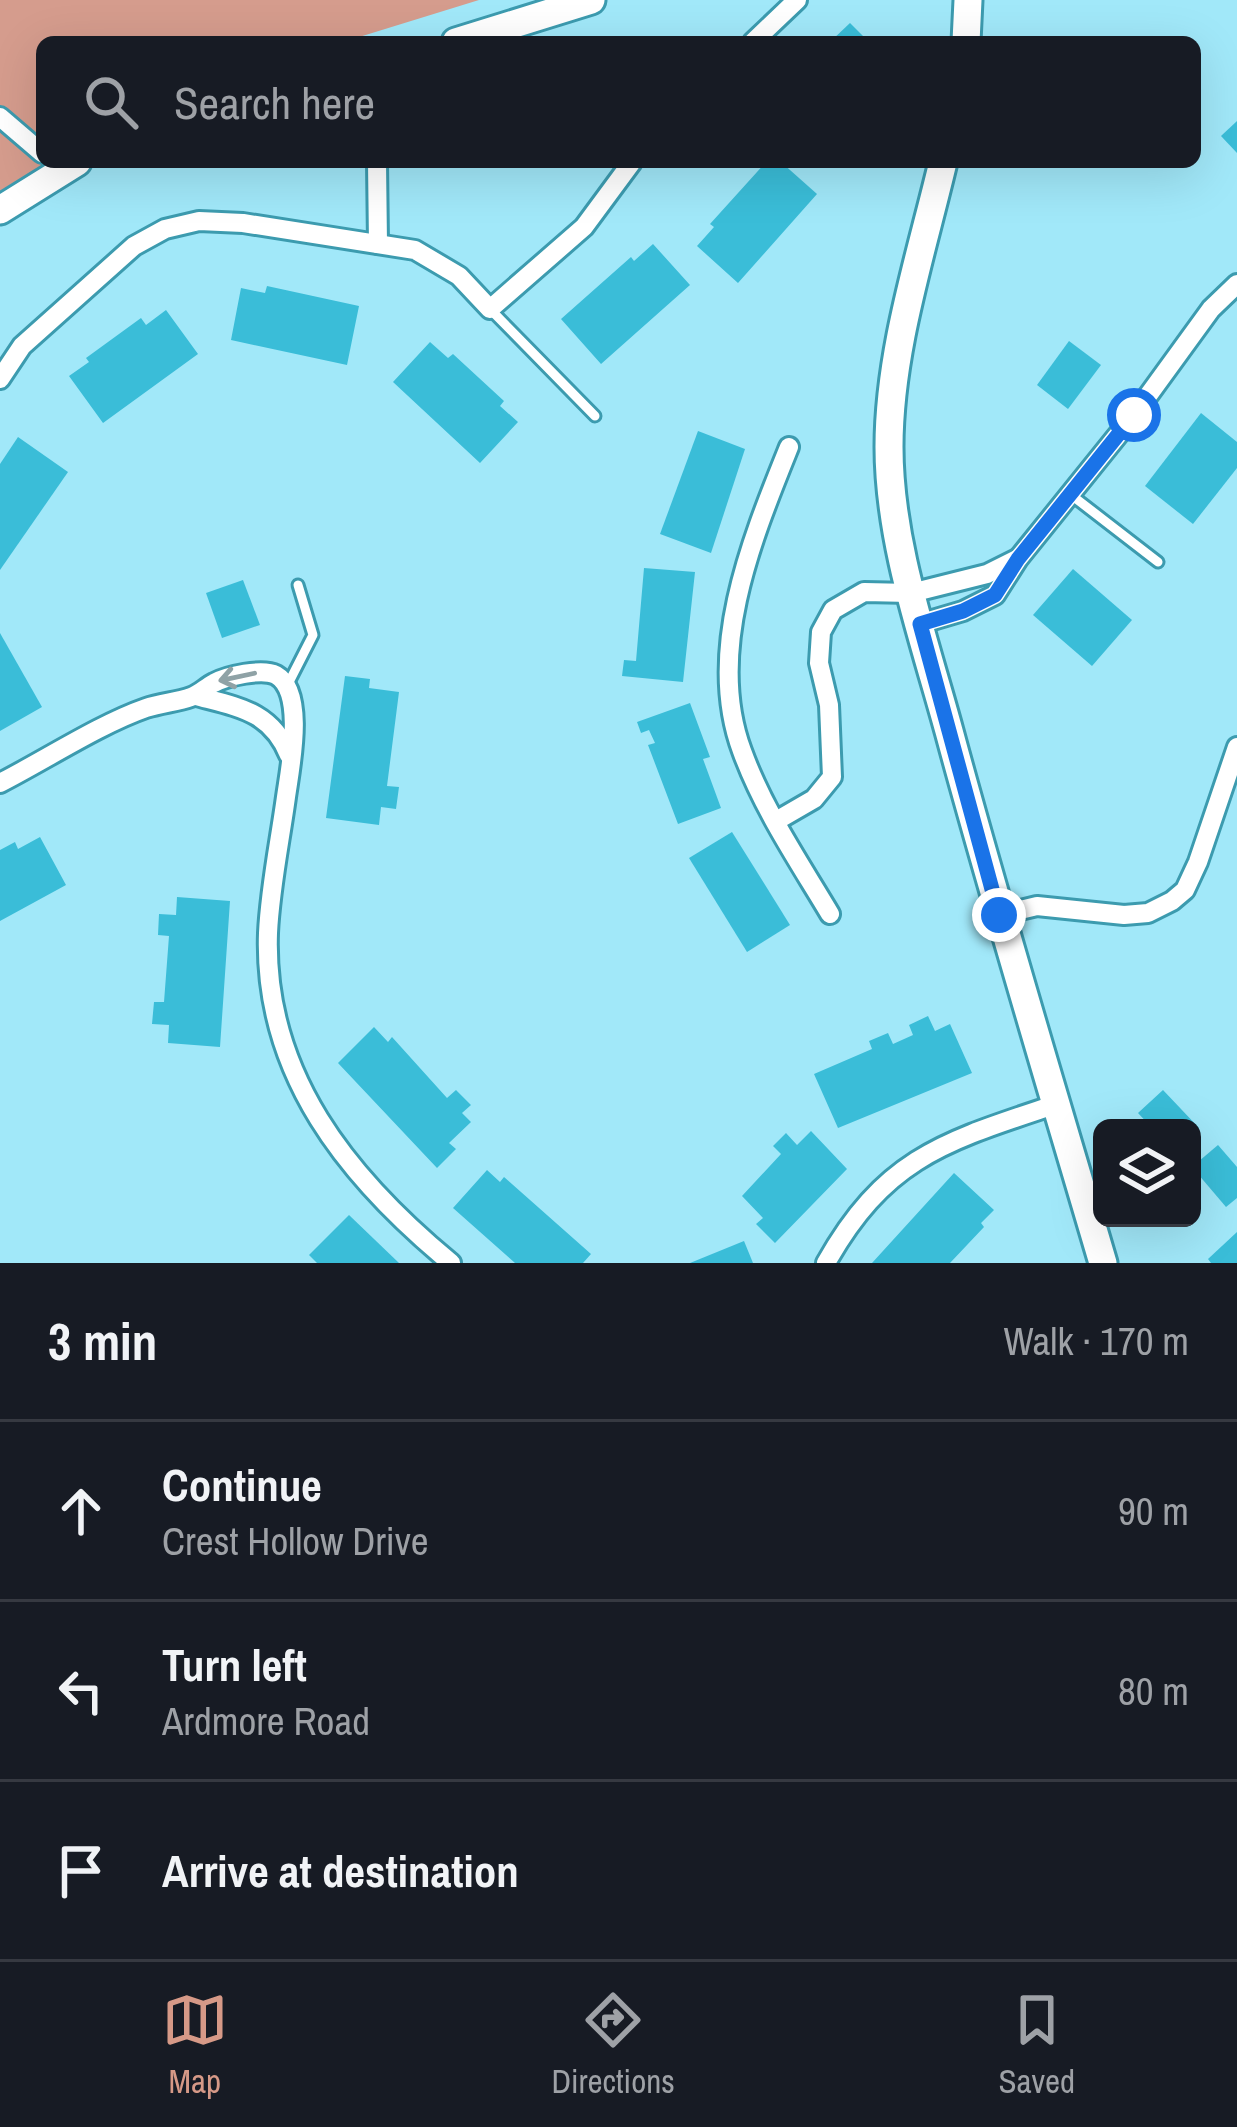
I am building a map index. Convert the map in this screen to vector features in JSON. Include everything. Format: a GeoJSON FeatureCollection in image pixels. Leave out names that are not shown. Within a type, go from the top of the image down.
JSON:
{"type":"FeatureCollection","features":[{"type":"Feature","properties":{"kind":"street"},"geometry":{"type":"LineString","coordinates":[[475,36],[591,0]]}},
{"type":"Feature","properties":{"kind":"street"},"geometry":{"type":"LineString","coordinates":[[758,36],[797,0]]}},
{"type":"Feature","properties":{"kind":"street"},"geometry":{"type":"LineString","coordinates":[[966,36],[968,0]]}},
{"type":"Feature","properties":{"kind":"street"},"geometry":{"type":"LineString","coordinates":[[0,117],[36,144]]}},
{"type":"Feature","properties":{"kind":"street"},"geometry":{"type":"LineString","coordinates":[[0,210],[50,168]]}},
{"type":"Feature","properties":{"kind":"street"},"geometry":{"type":"LineString","coordinates":[[377,168],[377,244]]}},
{"type":"Feature","properties":{"kind":"street"},"geometry":{"type":"LineString","coordinates":[[0,379],[22,346],[134,246],[165,229],[199,221],[243,223],[415,250],[459,276],[490,309],[584,227],[628,168]]}},
{"type":"Feature","properties":{"kind":"street"},"geometry":{"type":"LineString","coordinates":[[942,168],[894,372],[889,448],[894,511],[911,593],[999,915],[1103,1263]]}},
{"type":"Feature","properties":{"kind":"street"},"geometry":{"type":"LineString","coordinates":[[920,624],[995,595],[1210,309],[1237,284]]}},
{"type":"Feature","properties":{"kind":"street"},"geometry":{"type":"LineString","coordinates":[[788,447],[741,584],[731,635],[730,696],[741,750],[830,914]]}},
{"type":"Feature","properties":{"kind":"street"},"geometry":{"type":"LineString","coordinates":[[776,821],[814,799],[832,777],[829,705],[818,663],[821,632],[833,610],[864,592],[911,593],[987,574],[1018,559]]}},
{"type":"Feature","properties":{"kind":"street"},"geometry":{"type":"LineString","coordinates":[[0,783],[144,709],[196,696],[216,681],[260,672],[276,675],[287,686],[294,700],[291,760],[268,933],[272,990],[282,1037],[300,1091],[328,1139],[418,1235],[451,1263]]}},
{"type":"Feature","properties":{"kind":"street"},"geometry":{"type":"LineString","coordinates":[[196,696],[256,713],[272,725],[291,760]]}},
{"type":"Feature","properties":{"kind":"street"},"geometry":{"type":"LineString","coordinates":[[999,915],[1037,906],[1124,915],[1148,913],[1172,901],[1185,890],[1198,862],[1237,747]]}},
{"type":"Feature","properties":{"kind":"street"},"geometry":{"type":"LineString","coordinates":[[826,1263],[864,1204],[907,1164],[947,1141],[1057,1104]]}},
{"type":"Feature","properties":{"kind":"lane"},"geometry":{"type":"LineString","coordinates":[[490,309],[595,416]]}},
{"type":"Feature","properties":{"kind":"lane"},"geometry":{"type":"LineString","coordinates":[[1070,494],[1158,562]]}},
{"type":"Feature","properties":{"kind":"lane"},"geometry":{"type":"LineString","coordinates":[[287,686],[313,635],[298,585]]}},
{"type":"Feature","properties":{"kind":"shaded area"},"geometry":{"type":"Polygon","coordinates":[[[0,0],[479,0],[362,36],[36,36],[36,168],[54,168],[0,210],[0,0]]]}},
{"type":"Feature","properties":{"kind":"building"},"geometry":{"type":"Polygon","coordinates":[[[850,23],[863,36],[836,36],[850,23]]]}},
{"type":"Feature","properties":{"kind":"building"},"geometry":{"type":"Polygon","coordinates":[[[1237,121],[1237,153],[1221,136],[1237,121]]]}},
{"type":"Feature","properties":{"kind":"building"},"geometry":{"type":"Polygon","coordinates":[[[761,168],[788,168],[817,194],[738,283],[697,246],[714,227],[710,224],[761,168]]]}},
{"type":"Feature","properties":{"kind":"building"},"geometry":{"type":"Polygon","coordinates":[[[653,244],[690,285],[601,364],[561,319],[631,257],[634,261],[653,244]]]}},
{"type":"Feature","properties":{"kind":"building"},"geometry":{"type":"Polygon","coordinates":[[[267,286],[359,306],[347,365],[231,340],[241,288],[265,293],[267,286]]]}},
{"type":"Feature","properties":{"kind":"building"},"geometry":{"type":"Polygon","coordinates":[[[166,310],[198,354],[103,423],[69,376],[141,318],[146,325],[166,310]]]}},
{"type":"Feature","properties":{"kind":"building"},"geometry":{"type":"Polygon","coordinates":[[[1069,341],[1101,365],[1068,409],[1037,385],[1069,341]]]}},
{"type":"Feature","properties":{"kind":"building"},"geometry":{"type":"Polygon","coordinates":[[[430,342],[448,358],[453,354],[504,401],[500,406],[518,422],[480,463],[393,382],[430,342]]]}},
{"type":"Feature","properties":{"kind":"building"},"geometry":{"type":"Polygon","coordinates":[[[1201,413],[1237,442],[1237,468],[1193,524],[1145,486],[1201,413]]]}},
{"type":"Feature","properties":{"kind":"building"},"geometry":{"type":"Polygon","coordinates":[[[698,431],[745,449],[711,553],[660,534],[698,431]]]}},
{"type":"Feature","properties":{"kind":"building"},"geometry":{"type":"Polygon","coordinates":[[[18,437],[68,472],[0,570],[0,464],[18,437]]]}},
{"type":"Feature","properties":{"kind":"building"},"geometry":{"type":"Polygon","coordinates":[[[644,568],[695,572],[683,682],[622,676],[624,660],[636,661],[644,568]]]}},
{"type":"Feature","properties":{"kind":"building"},"geometry":{"type":"Polygon","coordinates":[[[1073,569],[1132,620],[1092,666],[1033,615],[1073,569]]]}},
{"type":"Feature","properties":{"kind":"building"},"geometry":{"type":"Polygon","coordinates":[[[243,580],[260,625],[222,638],[206,593],[243,580]]]}},
{"type":"Feature","properties":{"kind":"building"},"geometry":{"type":"Polygon","coordinates":[[[0,633],[42,707],[0,731],[0,633]]]}},
{"type":"Feature","properties":{"kind":"building"},"geometry":{"type":"Polygon","coordinates":[[[345,676],[370,679],[369,688],[399,692],[387,786],[399,787],[396,809],[381,807],[379,825],[326,818],[345,676]]]}},
{"type":"Feature","properties":{"kind":"building"},"geometry":{"type":"Polygon","coordinates":[[[690,703],[710,757],[703,759],[721,808],[678,824],[648,745],[655,743],[649,730],[641,733],[637,722],[690,703]]]}},
{"type":"Feature","properties":{"kind":"building"},"geometry":{"type":"Polygon","coordinates":[[[732,832],[790,925],[747,952],[689,858],[732,832]]]}},
{"type":"Feature","properties":{"kind":"building"},"geometry":{"type":"Polygon","coordinates":[[[40,837],[66,885],[0,921],[0,850],[15,842],[18,849],[40,837]]]}},
{"type":"Feature","properties":{"kind":"building"},"geometry":{"type":"Polygon","coordinates":[[[177,897],[230,901],[220,1047],[168,1043],[169,1025],[152,1024],[154,1002],[164,1002],[169,936],[158,935],[159,914],[176,915],[177,897]]]}},
{"type":"Feature","properties":{"kind":"building"},"geometry":{"type":"Polygon","coordinates":[[[928,1016],[935,1031],[950,1024],[972,1073],[838,1128],[814,1074],[872,1049],[869,1041],[888,1033],[893,1044],[913,1035],[909,1025],[928,1016]]]}},
{"type":"Feature","properties":{"kind":"building"},"geometry":{"type":"Polygon","coordinates":[[[374,1027],[388,1042],[392,1037],[447,1098],[456,1090],[471,1105],[462,1113],[471,1122],[449,1143],[456,1149],[437,1168],[338,1063],[374,1027]]]}},
{"type":"Feature","properties":{"kind":"building"},"geometry":{"type":"Polygon","coordinates":[[[1163,1090],[1190,1119],[1144,1119],[1138,1113],[1163,1090]]]}},
{"type":"Feature","properties":{"kind":"building"},"geometry":{"type":"Polygon","coordinates":[[[811,1131],[847,1169],[775,1243],[756,1224],[763,1218],[742,1196],[781,1154],[773,1146],[786,1133],[797,1145],[811,1131]]]}},
{"type":"Feature","properties":{"kind":"building"},"geometry":{"type":"Polygon","coordinates":[[[1218,1145],[1237,1167],[1237,1198],[1226,1207],[1201,1178],[1201,1159],[1218,1145]]]}},
{"type":"Feature","properties":{"kind":"building"},"geometry":{"type":"Polygon","coordinates":[[[487,1170],[500,1182],[504,1177],[591,1254],[583,1263],[515,1263],[453,1208],[487,1170]]]}},
{"type":"Feature","properties":{"kind":"building"},"geometry":{"type":"Polygon","coordinates":[[[954,1173],[994,1210],[981,1223],[984,1227],[950,1263],[872,1263],[954,1173]]]}},
{"type":"Feature","properties":{"kind":"building"},"geometry":{"type":"Polygon","coordinates":[[[349,1215],[399,1263],[317,1263],[309,1255],[349,1215]]]}},
{"type":"Feature","properties":{"kind":"building"},"geometry":{"type":"Polygon","coordinates":[[[1237,1232],[1237,1263],[1211,1263],[1208,1259],[1237,1232]]]}},
{"type":"Feature","properties":{"kind":"building"},"geometry":{"type":"Polygon","coordinates":[[[744,1241],[753,1263],[690,1263],[744,1241]]]}},
{"type":"Feature","properties":{"kind":"route"},"geometry":{"type":"LineString","coordinates":[[999,915],[920,624],[995,595],[1018,559],[1134,415]]}}]}
